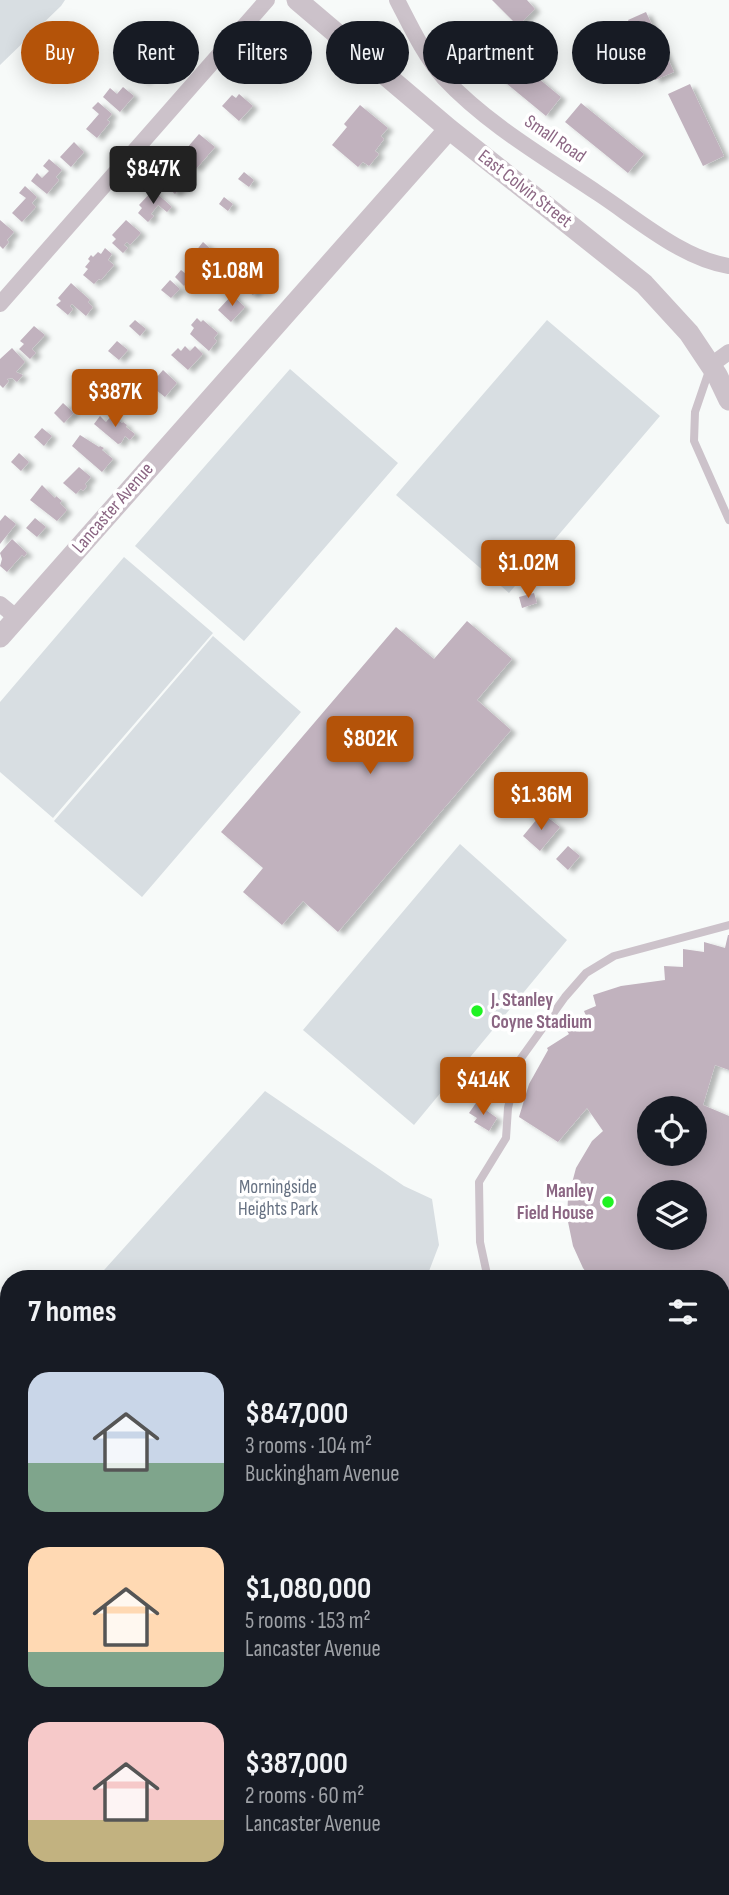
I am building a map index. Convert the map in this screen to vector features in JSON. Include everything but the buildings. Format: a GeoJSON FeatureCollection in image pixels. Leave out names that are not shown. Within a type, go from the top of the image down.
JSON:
{"type":"FeatureCollection","features":[{"type":"Feature","properties":{"kind":"street"},"geometry":{"type":"LineString","coordinates":[[0,304],[267,0]]}},
{"type":"Feature","properties":{"kind":"street","name":"East Colvin Street"},"geometry":{"type":"LineString","coordinates":[[297,0],[449,129],[644,284],[689,333],[711,365],[729,400]]}},
{"type":"Feature","properties":{"kind":"street","name":"Small Road"},"geometry":{"type":"LineString","coordinates":[[397,0],[420,45],[442,76],[468,102],[681,249],[714,263],[729,265]]}},
{"type":"Feature","properties":{"kind":"street","name":"Lancaster Avenue"},"geometry":{"type":"LineString","coordinates":[[0,636],[449,129]]}},
{"type":"Feature","properties":{"kind":"street"},"geometry":{"type":"LineString","coordinates":[[711,365],[729,352]]}},
{"type":"Feature","properties":{"kind":"street"},"geometry":{"type":"LineString","coordinates":[[0,604],[16,618]]}},
{"type":"Feature","properties":{"kind":"lane"},"geometry":{"type":"LineString","coordinates":[[711,365],[695,412],[694,441],[729,520]]}},
{"type":"Feature","properties":{"kind":"lane"},"geometry":{"type":"LineString","coordinates":[[486,1270],[480,1242],[479,1182],[506,1138],[508,1108],[519,1061],[565,997],[586,973],[614,956],[729,925]]}},
{"type":"Feature","properties":{"kind":"green space"},"geometry":{"type":"Polygon","coordinates":[[[0,0],[65,0],[45,21],[21,21],[21,45],[0,65],[0,0]]]}},
{"type":"Feature","properties":{"kind":"green space"},"geometry":{"type":"Polygon","coordinates":[[[547,320],[660,416],[509,593],[396,495],[547,320]]]}},
{"type":"Feature","properties":{"kind":"green space"},"geometry":{"type":"Polygon","coordinates":[[[290,369],[398,463],[244,641],[135,546],[290,369]]]}},
{"type":"Feature","properties":{"kind":"green space"},"geometry":{"type":"Polygon","coordinates":[[[124,557],[213,633],[53,818],[0,772],[0,702],[124,557]]]}},
{"type":"Feature","properties":{"kind":"green space"},"geometry":{"type":"Polygon","coordinates":[[[213,636],[301,712],[142,897],[54,821],[213,636]]]}},
{"type":"Feature","properties":{"kind":"green space"},"geometry":{"type":"Polygon","coordinates":[[[460,844],[567,940],[414,1125],[303,1030],[460,844]]]}},
{"type":"Feature","properties":{"kind":"green space","name":"Morningside Heights Park"},"geometry":{"type":"Polygon","coordinates":[[[265,1091],[404,1186],[432,1199],[439,1245],[429,1270],[104,1270],[265,1091]]]}},
{"type":"Feature","properties":{"kind":"place","name":"J. Stanley Coyne Stadium"},"geometry":{"type":"Point","coordinates":[477,1011]}},
{"type":"Feature","properties":{"kind":"place","name":"Manley Field House"},"geometry":{"type":"Point","coordinates":[608,1202]}}]}
